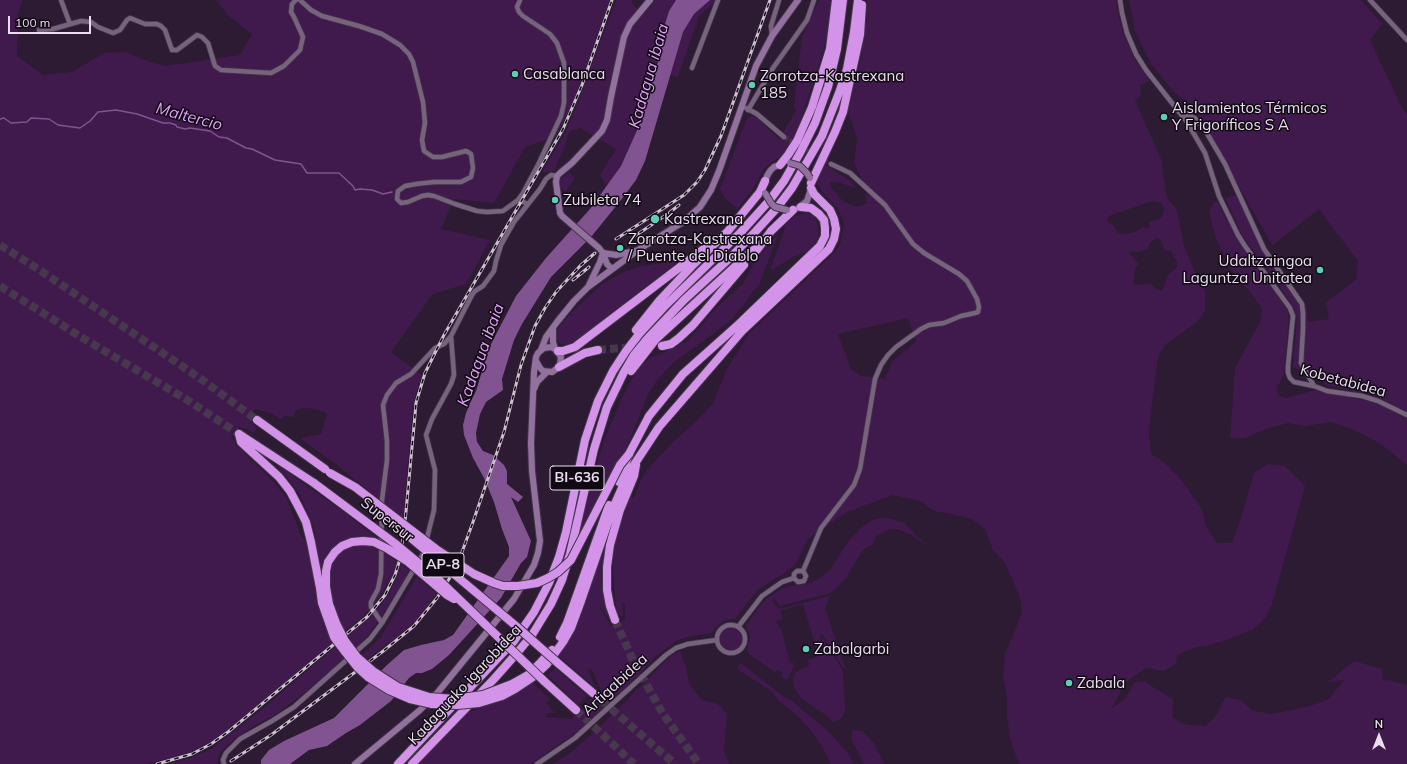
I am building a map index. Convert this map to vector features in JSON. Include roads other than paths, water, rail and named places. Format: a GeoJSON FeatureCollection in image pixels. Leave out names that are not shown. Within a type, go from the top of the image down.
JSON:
{"type":"FeatureCollection","features":[{"type":"Feature","properties":{"kind":"highway"},"geometry":{"type":"LineString","coordinates":[[780,165],[797,141],[812,107],[830,49],[836,0]]}},
{"type":"Feature","properties":{"kind":"highway","name":"Kadaguako igarobidea"},"geometry":{"type":"LineString","coordinates":[[398,764],[514,641],[528,623],[542,599],[559,557],[566,532],[585,440],[598,401],[613,371],[640,333],[668,302],[741,232],[769,201],[787,175],[815,123],[828,87],[837,49],[843,0]]}},
{"type":"Feature","properties":{"kind":"highway","name":"Kadaguako igarobidea"},"geometry":{"type":"LineString","coordinates":[[412,764],[517,653],[538,625],[551,604],[562,580],[570,554],[594,450],[615,390],[634,355],[647,339],[684,300],[747,241],[776,209],[792,188],[822,136],[839,93],[847,69],[858,0]]}},
{"type":"Feature","properties":{"kind":"highway"},"geometry":{"type":"LineString","coordinates":[[468,608],[447,595],[406,561],[374,542],[363,540],[342,546],[335,552],[328,562],[323,587],[336,623],[345,641],[358,657],[373,671],[398,687],[429,697],[454,699],[483,695],[514,687],[552,650],[579,600],[613,508],[628,474],[659,427],[743,330],[829,249],[834,239],[836,229],[834,219],[830,210],[814,194],[811,183],[836,132],[843,112],[860,35],[863,0]]}},
{"type":"Feature","properties":{"kind":"highway"},"geometry":{"type":"LineString","coordinates":[[598,401],[600,386],[620,351],[659,301],[728,231],[760,192],[765,181]]}},
{"type":"Feature","properties":{"kind":"highway"},"geometry":{"type":"LineString","coordinates":[[579,600],[603,518],[629,454],[649,416],[683,374],[739,324],[820,246],[825,236],[826,228],[824,220],[811,208],[793,209],[771,231],[693,325],[679,338],[670,344],[662,346]]}},
{"type":"Feature","properties":{"kind":"highway"},"geometry":{"type":"LineString","coordinates":[[556,350],[563,351],[575,347],[706,247],[735,217],[743,212]]}},
{"type":"Feature","properties":{"kind":"highway"},"geometry":{"type":"LineString","coordinates":[[615,390],[656,339],[729,274],[751,252],[760,246]]}},
{"type":"Feature","properties":{"kind":"highway"},"geometry":{"type":"LineString","coordinates":[[559,367],[584,353],[598,350]]}},
{"type":"Feature","properties":{"kind":"highway","name":"Supersur"},"geometry":{"type":"LineString","coordinates":[[257,420],[328,471],[464,582],[593,693]]}},
{"type":"Feature","properties":{"kind":"highway","name":"Supersur"},"geometry":{"type":"LineString","coordinates":[[323,587],[306,522],[290,491],[279,477],[241,442],[239,434],[314,483],[397,545],[439,580],[576,710]]}},
{"type":"Feature","properties":{"kind":"highway"},"geometry":{"type":"LineString","coordinates":[[328,471],[355,487],[436,549],[474,574],[503,586],[518,586],[537,583],[548,578],[571,560],[620,466],[629,454]]}},
{"type":"Feature","properties":{"kind":"highway"},"geometry":{"type":"LineString","coordinates":[[615,620],[610,606],[607,590],[607,567],[610,544],[620,510],[634,476],[637,461]]}},
{"type":"Feature","properties":{"kind":"street"},"geometry":{"type":"LineString","coordinates":[[61,0],[70,24]]}},
{"type":"Feature","properties":{"kind":"street"},"geometry":{"type":"LineString","coordinates":[[39,30],[82,21],[91,22],[98,27],[113,33],[120,30],[130,18],[145,24],[158,24],[161,26],[172,50],[177,50],[197,35],[202,37],[208,43],[215,66],[221,70],[271,73],[284,66],[300,50],[303,37],[291,12],[292,4],[296,0]]}},
{"type":"Feature","properties":{"kind":"street"},"geometry":{"type":"LineString","coordinates":[[300,0],[322,16],[382,34],[400,45],[409,54],[413,62],[425,123],[422,140],[424,151],[434,157],[442,157],[466,150],[471,154],[473,168],[471,177],[461,182],[434,182],[405,186],[398,191],[397,199],[401,203],[428,195],[477,211],[487,212],[504,211],[524,193],[561,116],[564,103],[564,63],[562,53],[550,34],[519,12],[517,7],[520,0]]}},
{"type":"Feature","properties":{"kind":"street"},"geometry":{"type":"LineString","coordinates":[[612,269],[606,264],[603,253],[560,213],[556,182],[557,176],[572,163],[602,131],[607,120],[627,29],[650,0]]}},
{"type":"Feature","properties":{"kind":"street"},"geometry":{"type":"LineString","coordinates":[[692,68],[718,0]]}},
{"type":"Feature","properties":{"kind":"street"},"geometry":{"type":"LineString","coordinates":[[772,36],[771,26],[779,0]]}},
{"type":"Feature","properties":{"kind":"street"},"geometry":{"type":"LineString","coordinates":[[355,764],[420,710],[438,692],[514,599],[534,565],[540,541],[531,443],[532,395],[536,357],[546,338],[554,327],[574,301],[588,287],[638,250],[682,222],[700,207],[711,190],[717,176],[756,66],[772,36],[798,0]]}},
{"type":"Feature","properties":{"kind":"street"},"geometry":{"type":"LineString","coordinates":[[748,110],[774,68],[807,20],[814,0]]}},
{"type":"Feature","properties":{"kind":"street","name":"Kobetabidea"},"geometry":{"type":"LineString","coordinates":[[1120,0],[1127,33],[1136,54],[1146,70],[1181,113],[1205,153],[1219,196],[1238,234],[1286,301],[1294,316],[1288,366],[1290,378],[1294,382],[1314,386],[1327,391],[1362,396],[1378,401],[1407,415]]}},
{"type":"Feature","properties":{"kind":"street"},"geometry":{"type":"LineString","coordinates":[[1370,0],[1407,40]]}},
{"type":"Feature","properties":{"kind":"street"},"geometry":{"type":"LineString","coordinates":[[742,104],[748,110],[757,114],[784,137]]}},
{"type":"Feature","properties":{"kind":"street"},"geometry":{"type":"LineString","coordinates":[[1181,113],[1195,118],[1208,135],[1226,164],[1264,249],[1302,304],[1303,329],[1301,363],[1314,386]]}},
{"type":"Feature","properties":{"kind":"street"},"geometry":{"type":"LineString","coordinates":[[790,163],[795,164],[804,170],[811,183],[809,197],[793,209],[781,209],[771,203],[765,193],[765,181],[770,171],[780,165],[790,163]]}},
{"type":"Feature","properties":{"kind":"street"},"geometry":{"type":"LineString","coordinates":[[803,571],[821,528],[854,485],[860,470],[875,379],[881,365],[896,347],[921,329],[929,325],[944,323],[961,316],[978,312],[979,307],[977,299],[967,281],[959,274],[924,253],[913,244],[885,205],[850,173],[831,164]]}},
{"type":"Feature","properties":{"kind":"street"},"geometry":{"type":"LineString","coordinates":[[382,623],[371,607],[371,602],[378,589],[381,574],[382,500],[387,460],[387,441],[383,405],[387,395],[396,383],[411,374],[435,348],[444,344],[451,336],[472,295],[483,286],[494,271],[501,245],[514,222],[546,179],[551,175],[557,176]]}},
{"type":"Feature","properties":{"kind":"street"},"geometry":{"type":"LineString","coordinates":[[518,200],[528,204]]}},
{"type":"Feature","properties":{"kind":"street"},"geometry":{"type":"LineString","coordinates":[[603,253],[616,255],[638,250]]}},
{"type":"Feature","properties":{"kind":"street"},"geometry":{"type":"LineString","coordinates":[[588,287],[603,253]]}},
{"type":"Feature","properties":{"kind":"street"},"geometry":{"type":"LineString","coordinates":[[532,395],[537,382],[547,372],[556,370],[559,367],[561,360],[560,353],[556,350],[552,342],[554,327]]}},
{"type":"Feature","properties":{"kind":"street"},"geometry":{"type":"LineString","coordinates":[[224,764],[223,760],[226,753],[240,740],[294,707],[370,639],[382,623],[423,554],[434,510],[435,470],[426,434],[432,419],[451,384],[454,374],[451,336]]}},
{"type":"Feature","properties":{"kind":"street"},"geometry":{"type":"LineString","coordinates":[[541,350],[548,347],[556,350]]}},
{"type":"Feature","properties":{"kind":"street"},"geometry":{"type":"LineString","coordinates":[[536,361],[540,368],[547,372]]}},
{"type":"Feature","properties":{"kind":"street"},"geometry":{"type":"LineString","coordinates":[[794,578],[794,574],[797,571],[803,571]]}},
{"type":"Feature","properties":{"kind":"street"},"geometry":{"type":"LineString","coordinates":[[794,578],[798,582],[804,581],[806,576],[803,571]]}},
{"type":"Feature","properties":{"kind":"street"},"geometry":{"type":"LineString","coordinates":[[738,627],[762,596],[782,582],[794,578]]}},
{"type":"Feature","properties":{"kind":"street"},"geometry":{"type":"LineString","coordinates":[[734,625],[738,627],[744,634],[745,638],[742,647],[739,651],[733,653],[725,652],[721,649],[717,640],[719,632],[725,626],[734,625]]}},
{"type":"Feature","properties":{"kind":"street","name":"Artigabidea"},"geometry":{"type":"LineString","coordinates":[[537,764],[575,738],[666,655],[676,648],[688,644],[717,640]]}},
{"type":"Feature","properties":{"kind":"waterway","name":"Maltercio"},"geometry":{"type":"LineString","coordinates":[[0,119],[4,118],[11,123],[27,122],[31,118],[49,119],[58,125],[80,128],[90,121],[98,112],[116,110],[137,114],[163,123],[170,123],[185,129],[190,128],[210,131],[219,137],[227,138],[275,160],[301,164],[307,173],[339,173],[353,186],[355,190],[372,190],[383,194],[392,192]]}},
{"type":"Feature","properties":{"kind":"tunnel"},"geometry":{"type":"LineString","coordinates":[[784,137],[831,164]]}},
{"type":"Feature","properties":{"kind":"tunnel"},"geometry":{"type":"LineString","coordinates":[[0,245],[201,379],[257,420]]}},
{"type":"Feature","properties":{"kind":"tunnel"},"geometry":{"type":"LineString","coordinates":[[0,286],[81,337],[189,401],[239,434]]}},
{"type":"Feature","properties":{"kind":"tunnel"},"geometry":{"type":"LineString","coordinates":[[598,350],[633,347]]}},
{"type":"Feature","properties":{"kind":"tunnel"},"geometry":{"type":"LineString","coordinates":[[615,620],[632,658],[663,714],[699,764]]}},
{"type":"Feature","properties":{"kind":"tunnel"},"geometry":{"type":"LineString","coordinates":[[593,693],[675,764]]}},
{"type":"Feature","properties":{"kind":"tunnel"},"geometry":{"type":"LineString","coordinates":[[576,710],[634,764]]}},
{"type":"Feature","properties":{"kind":"railway"},"geometry":{"type":"LineString","coordinates":[[157,764],[192,754],[211,744],[228,732],[367,617],[385,595],[395,575],[400,559],[416,403],[425,373],[444,335],[563,129],[582,85],[612,0]]}},
{"type":"Feature","properties":{"kind":"railway"},"geometry":{"type":"LineString","coordinates":[[616,239],[684,195],[697,182],[705,170],[721,136],[770,0]]}},
{"type":"Feature","properties":{"kind":"railway"},"geometry":{"type":"LineString","coordinates":[[632,238],[679,205]]}},
{"type":"Feature","properties":{"kind":"railway"},"geometry":{"type":"LineString","coordinates":[[231,761],[271,735],[382,652],[414,626],[437,598],[458,563],[473,522],[504,432],[521,365],[535,326],[556,292],[580,266],[595,253]]}},
{"type":"Feature","properties":{"kind":"railway"},"geometry":{"type":"LineString","coordinates":[[573,280],[589,267]]}},
{"type":"Feature","properties":{"kind":"place","name":"Casablanca"},"geometry":{"type":"Point","coordinates":[515,74]}},
{"type":"Feature","properties":{"kind":"place","name":"Zorrotza-Kastrexana 185"},"geometry":{"type":"Point","coordinates":[752,85]}},
{"type":"Feature","properties":{"kind":"place","name":"Aislamientos Térmicos Y Frigoríficos S A"},"geometry":{"type":"Point","coordinates":[1164,117]}},
{"type":"Feature","properties":{"kind":"place","name":"Zubileta 74"},"geometry":{"type":"Point","coordinates":[555,200]}},
{"type":"Feature","properties":{"kind":"place","name":"Kastrexana"},"geometry":{"type":"Point","coordinates":[655,219]}},
{"type":"Feature","properties":{"kind":"place","name":"Zorrotza-Kastrexana / Puente del Diablo"},"geometry":{"type":"Point","coordinates":[620,248]}},
{"type":"Feature","properties":{"kind":"place","name":"Udaltzaingoa Laguntza Unitatea"},"geometry":{"type":"Point","coordinates":[1320,270]}},
{"type":"Feature","properties":{"kind":"place","name":"Zabalgarbi"},"geometry":{"type":"Point","coordinates":[806,649]}},
{"type":"Feature","properties":{"kind":"place","name":"Zabala"},"geometry":{"type":"Point","coordinates":[1069,683]}},
{"type":"Feature","properties":{"kind":"water label","name":"Kadagua ibaia"},"geometry":{"type":"Point","coordinates":[649,76]}},
{"type":"Feature","properties":{"kind":"water label","name":"Kadagua ibaia"},"geometry":{"type":"Point","coordinates":[481,355]}}]}
